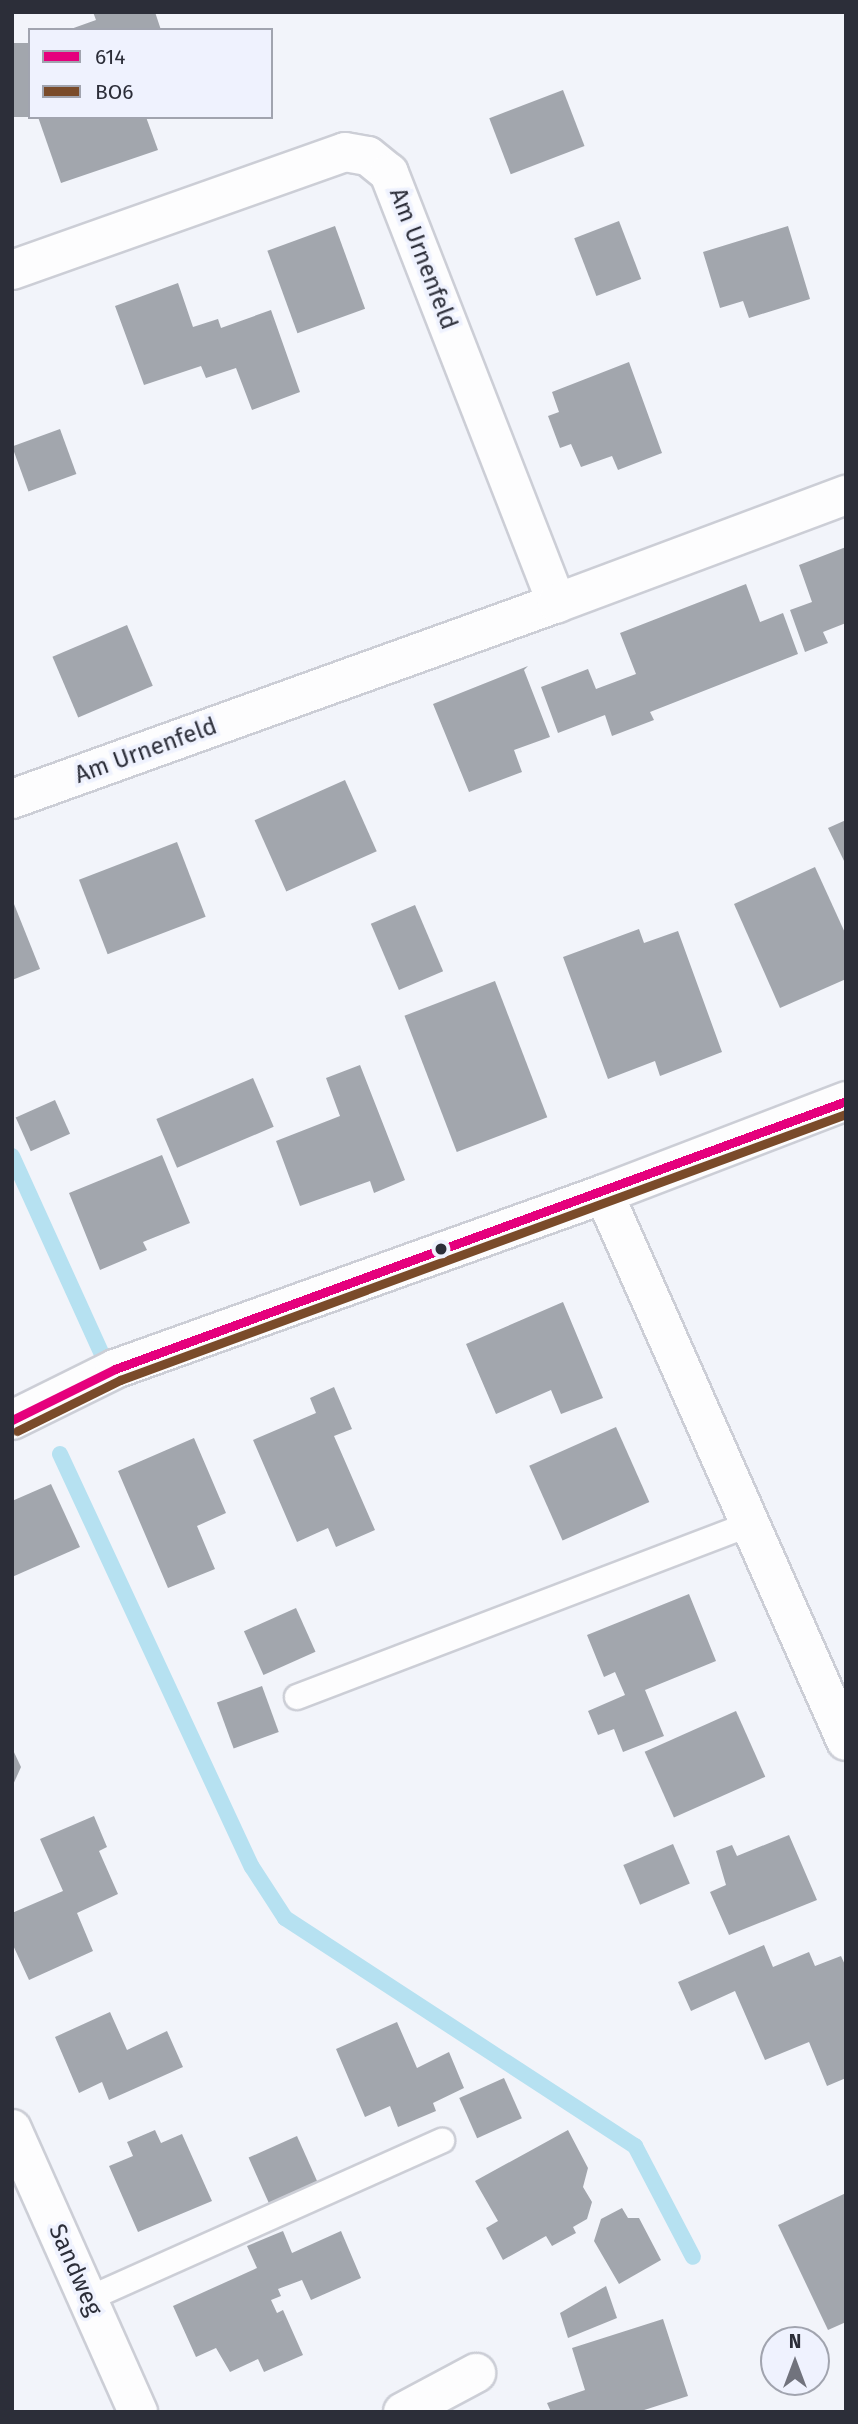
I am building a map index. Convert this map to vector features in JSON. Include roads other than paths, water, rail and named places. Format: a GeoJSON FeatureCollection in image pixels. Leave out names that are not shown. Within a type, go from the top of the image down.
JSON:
{"type":"FeatureCollection","features":[{"type":"Feature","properties":{"kind":"street","name":"Am Urnenfeld"},"geometry":{"type":"LineString","coordinates":[[12,270],[345,152],[368,156],[389,173],[557,603]]}},
{"type":"Feature","properties":{"kind":"street","name":"Am Urnenfeld"},"geometry":{"type":"LineString","coordinates":[[12,799],[557,603],[846,495]]}},
{"type":"Feature","properties":{"kind":"street"},"geometry":{"type":"LineString","coordinates":[[12,1420],[115,1369],[604,1194],[846,1101]]}},
{"type":"Feature","properties":{"kind":"street"},"geometry":{"type":"LineString","coordinates":[[604,1194],[846,1741]]}},
{"type":"Feature","properties":{"kind":"street","name":"Sandweg"},"geometry":{"type":"LineString","coordinates":[[12,2129],[138,2412]]}},
{"type":"Feature","properties":{"kind":"street"},"geometry":{"type":"LineString","coordinates":[[403,2412],[476,2373]]}},
{"type":"Feature","properties":{"kind":"lane"},"geometry":{"type":"LineString","coordinates":[[297,1696],[750,1524]]}},
{"type":"Feature","properties":{"kind":"lane"},"geometry":{"type":"LineString","coordinates":[[88,2300],[442,2141]]}},
{"type":"Feature","properties":{"kind":"waterway"},"geometry":{"type":"LineString","coordinates":[[12,1156],[103,1357]]}},
{"type":"Feature","properties":{"kind":"waterway"},"geometry":{"type":"LineString","coordinates":[[60,1454],[252,1867],[285,1918],[635,2146],[693,2257]]}}]}
